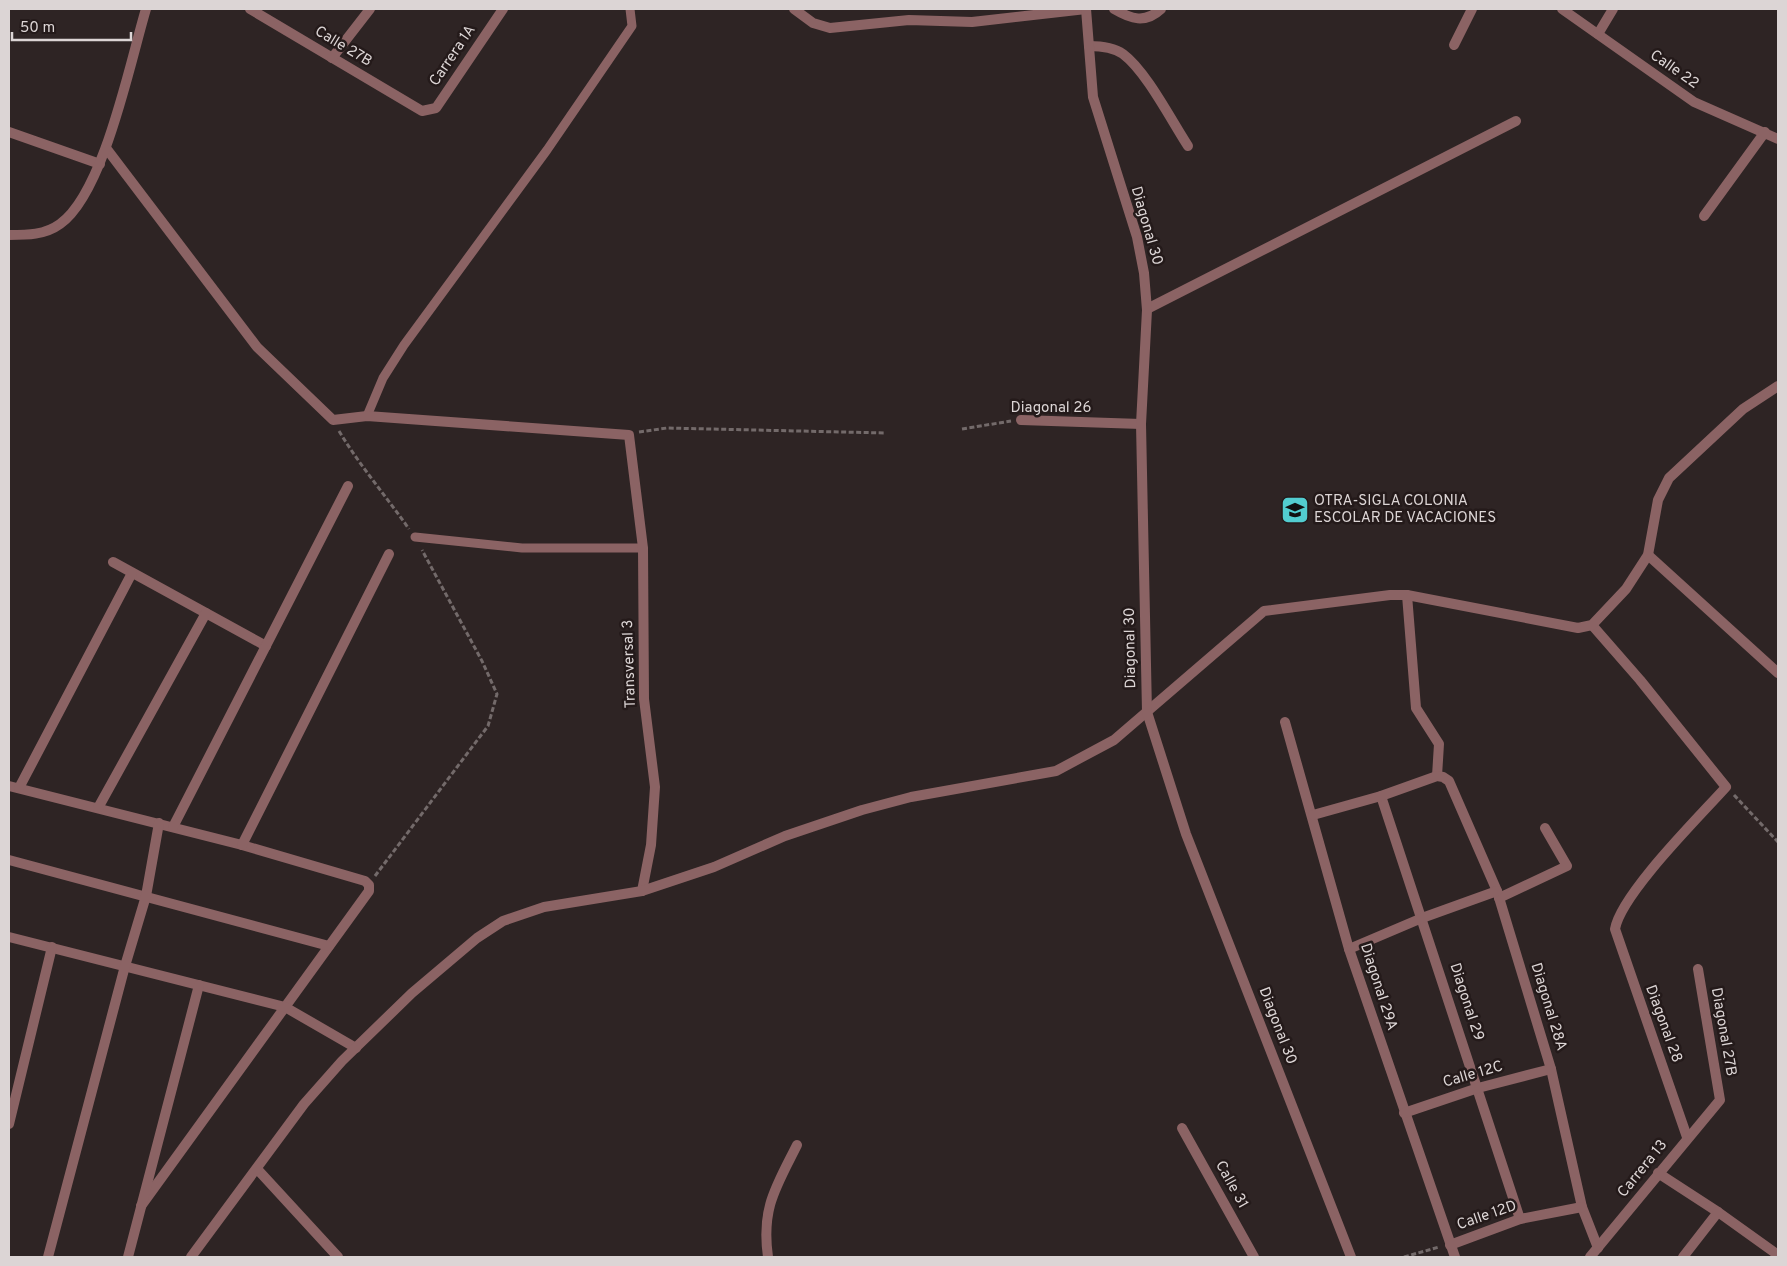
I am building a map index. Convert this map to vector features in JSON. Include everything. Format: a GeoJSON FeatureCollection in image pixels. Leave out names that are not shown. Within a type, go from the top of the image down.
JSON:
{"type":"FeatureCollection","features":[{"type":"Feature","properties":{"kind":"street"},"geometry":{"type":"LineString","coordinates":[[9,235],[44,232],[61,224],[84,196],[106,148],[146,9]]}},
{"type":"Feature","properties":{"kind":"street","name":"Calle 27B"},"geometry":{"type":"LineString","coordinates":[[250,9],[422,111]]}},
{"type":"Feature","properties":{"kind":"street"},"geometry":{"type":"LineString","coordinates":[[332,58],[370,9]]}},
{"type":"Feature","properties":{"kind":"street","name":"Carrera 1A"},"geometry":{"type":"LineString","coordinates":[[422,111],[436,108],[503,9]]}},
{"type":"Feature","properties":{"kind":"street"},"geometry":{"type":"LineString","coordinates":[[794,9],[813,23],[830,28],[909,20],[972,22],[1086,9]]}},
{"type":"Feature","properties":{"kind":"street","name":"Diagonal 30"},"geometry":{"type":"LineString","coordinates":[[1086,9],[1093,97],[1107,150],[1137,237],[1144,273],[1147,309],[1140,424],[1147,712],[1186,834],[1351,1257]]}},
{"type":"Feature","properties":{"kind":"street"},"geometry":{"type":"LineString","coordinates":[[1114,9],[1134,19],[1152,16],[1161,9]]}},
{"type":"Feature","properties":{"kind":"street"},"geometry":{"type":"LineString","coordinates":[[1454,45],[1472,9]]}},
{"type":"Feature","properties":{"kind":"street","name":"Calle 22"},"geometry":{"type":"LineString","coordinates":[[1562,9],[1586,28],[1598,34],[1694,102],[1778,139]]}},
{"type":"Feature","properties":{"kind":"street"},"geometry":{"type":"LineString","coordinates":[[1598,34],[1614,9]]}},
{"type":"Feature","properties":{"kind":"street"},"geometry":{"type":"LineString","coordinates":[[1090,46],[1104,46],[1122,54],[1137,67],[1188,146]]}},
{"type":"Feature","properties":{"kind":"street"},"geometry":{"type":"LineString","coordinates":[[1147,309],[1516,121]]}},
{"type":"Feature","properties":{"kind":"street"},"geometry":{"type":"LineString","coordinates":[[9,132],[100,164]]}},
{"type":"Feature","properties":{"kind":"street"},"geometry":{"type":"LineString","coordinates":[[1704,216],[1765,132]]}},
{"type":"Feature","properties":{"kind":"street"},"geometry":{"type":"LineString","coordinates":[[106,148],[257,347],[333,420],[367,416],[629,435]]}},
{"type":"Feature","properties":{"kind":"street"},"geometry":{"type":"LineString","coordinates":[[191,1257],[304,1104],[356,1048],[412,993],[477,938],[502,921],[544,906],[642,891],[714,867],[785,836],[862,810],[910,797],[1056,771],[1114,740],[1264,611],[1390,595],[1407,595],[1578,628],[1592,626],[1626,589],[1648,555],[1658,500],[1669,478],[1743,409],[1778,386]]}},
{"type":"Feature","properties":{"kind":"street","name":"Diagonal 26"},"geometry":{"type":"LineString","coordinates":[[1021,420],[1140,424]]}},
{"type":"Feature","properties":{"kind":"street","name":"Transversal 3"},"geometry":{"type":"LineString","coordinates":[[629,435],[643,548],[644,699],[655,787],[650,845],[642,891]]}},
{"type":"Feature","properties":{"kind":"street"},"geometry":{"type":"LineString","coordinates":[[173,827],[348,486]]}},
{"type":"Feature","properties":{"kind":"street"},"geometry":{"type":"LineString","coordinates":[[242,844],[389,554]]}},
{"type":"Feature","properties":{"kind":"street"},"geometry":{"type":"LineString","coordinates":[[1648,555],[1778,674]]}},
{"type":"Feature","properties":{"kind":"street"},"geometry":{"type":"LineString","coordinates":[[113,562],[266,646]]}},
{"type":"Feature","properties":{"kind":"street"},"geometry":{"type":"LineString","coordinates":[[132,573],[14,787],[242,844],[365,881],[369,885],[369,890],[141,1206]]}},
{"type":"Feature","properties":{"kind":"street"},"geometry":{"type":"LineString","coordinates":[[1313,815],[1381,796],[1436,776],[1438,744],[1416,708],[1407,595]]}},
{"type":"Feature","properties":{"kind":"street"},"geometry":{"type":"LineString","coordinates":[[98,808],[206,613]]}},
{"type":"Feature","properties":{"kind":"street"},"geometry":{"type":"LineString","coordinates":[[1592,626],[1640,680],[1726,786]]}},
{"type":"Feature","properties":{"kind":"street","name":"Diagonal 29A"},"geometry":{"type":"LineString","coordinates":[[1285,722],[1313,815],[1349,949],[1455,1257]]}},
{"type":"Feature","properties":{"kind":"street","name":"Diagonal 28A"},"geometry":{"type":"LineString","coordinates":[[1436,776],[1443,777],[1449,781],[1498,895],[1551,1069],[1582,1207],[1598,1248]]}},
{"type":"Feature","properties":{"kind":"street","name":"Diagonal 28"},"geometry":{"type":"LineString","coordinates":[[1688,1136],[1630,977],[1615,930],[1616,920],[1638,886],[1726,786]]}},
{"type":"Feature","properties":{"kind":"street","name":"Diagonal 29"},"geometry":{"type":"LineString","coordinates":[[1381,796],[1520,1219]]}},
{"type":"Feature","properties":{"kind":"street"},"geometry":{"type":"LineString","coordinates":[[48,1257],[125,966],[146,896],[159,823]]}},
{"type":"Feature","properties":{"kind":"street"},"geometry":{"type":"LineString","coordinates":[[1349,949],[1422,918],[1498,895],[1567,864],[1545,828]]}},
{"type":"Feature","properties":{"kind":"street"},"geometry":{"type":"LineString","coordinates":[[9,860],[329,946]]}},
{"type":"Feature","properties":{"kind":"street"},"geometry":{"type":"LineString","coordinates":[[9,937],[285,1007],[356,1048]]}},
{"type":"Feature","properties":{"kind":"street"},"geometry":{"type":"LineString","coordinates":[[9,1124],[52,947]]}},
{"type":"Feature","properties":{"kind":"street","name":"Diagonal 27B"},"geometry":{"type":"LineString","coordinates":[[1698,969],[1720,1100]]}},
{"type":"Feature","properties":{"kind":"street"},"geometry":{"type":"LineString","coordinates":[[128,1257],[199,985]]}},
{"type":"Feature","properties":{"kind":"street","name":"Calle 12C"},"geometry":{"type":"LineString","coordinates":[[1404,1113],[1478,1088],[1551,1069]]}},
{"type":"Feature","properties":{"kind":"street","name":"Carrera 13"},"geometry":{"type":"LineString","coordinates":[[1590,1257],[1688,1136],[1720,1100]]}},
{"type":"Feature","properties":{"kind":"street","name":"Calle 31"},"geometry":{"type":"LineString","coordinates":[[1182,1128],[1254,1257]]}},
{"type":"Feature","properties":{"kind":"street"},"geometry":{"type":"LineString","coordinates":[[768,1257],[765,1224],[769,1206],[776,1186],[797,1145]]}},
{"type":"Feature","properties":{"kind":"street"},"geometry":{"type":"LineString","coordinates":[[257,1169],[338,1257]]}},
{"type":"Feature","properties":{"kind":"street"},"geometry":{"type":"LineString","coordinates":[[1658,1173],[1718,1212],[1775,1253]]}},
{"type":"Feature","properties":{"kind":"street","name":"Calle 12D"},"geometry":{"type":"LineString","coordinates":[[1450,1245],[1520,1219],[1582,1207]]}},
{"type":"Feature","properties":{"kind":"street"},"geometry":{"type":"LineString","coordinates":[[1683,1257],[1718,1212]]}},
{"type":"Feature","properties":{"kind":"lane"},"geometry":{"type":"LineString","coordinates":[[367,416],[383,378],[404,345],[586,94],[632,26],[631,10]]}},
{"type":"Feature","properties":{"kind":"lane"},"geometry":{"type":"LineString","coordinates":[[415,537],[522,548],[643,548]]}},
{"type":"Feature","properties":{"kind":"path"},"geometry":{"type":"LineString","coordinates":[[333,420],[359,464],[368,472],[415,537],[482,661],[497,694],[488,726],[369,885]]}},
{"type":"Feature","properties":{"kind":"path","name":"Diagonal 26"},"geometry":{"type":"LineString","coordinates":[[962,429],[1021,420]]}},
{"type":"Feature","properties":{"kind":"path"},"geometry":{"type":"LineString","coordinates":[[629,435],[667,428],[886,433]]}},
{"type":"Feature","properties":{"kind":"path"},"geometry":{"type":"LineString","coordinates":[[1726,786],[1778,842]]}},
{"type":"Feature","properties":{"kind":"path","name":"Calle 12D"},"geometry":{"type":"LineString","coordinates":[[1404,1257],[1450,1245]]}},
{"type":"Feature","properties":{"kind":"place","name":"OTRA-SIGLA COLONIA ESCOLAR DE VACACIONES"},"geometry":{"type":"Point","coordinates":[1295,510]}}]}
